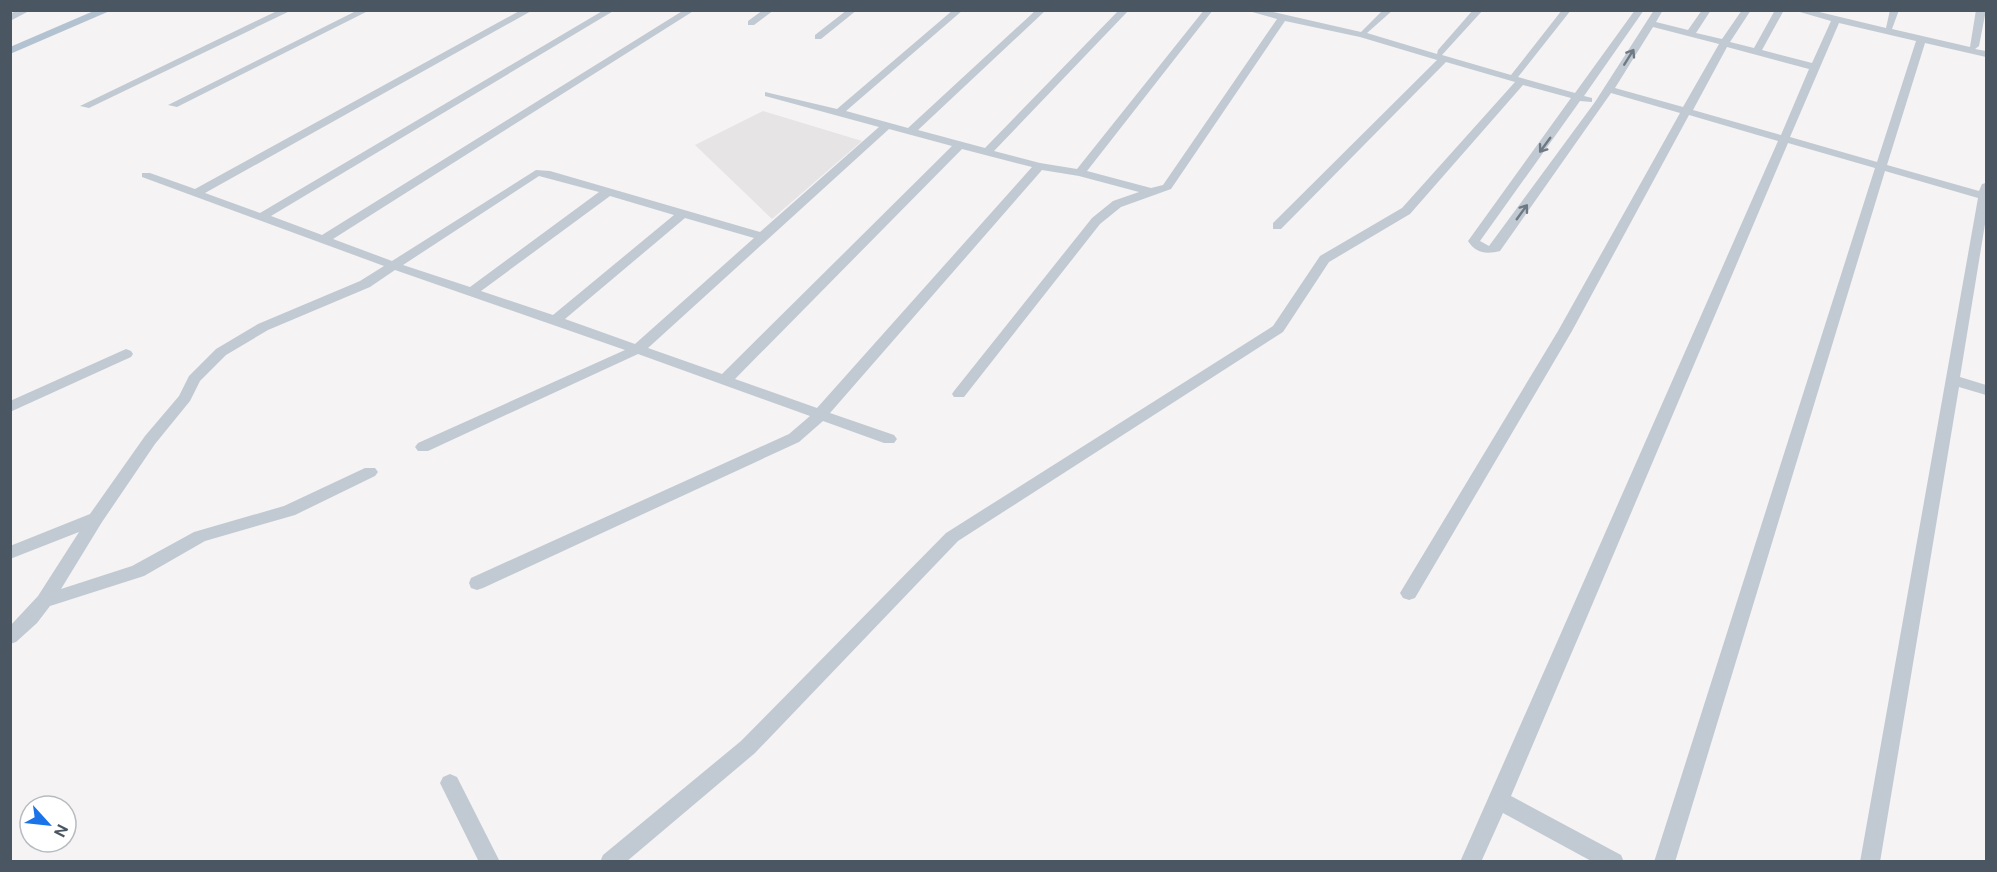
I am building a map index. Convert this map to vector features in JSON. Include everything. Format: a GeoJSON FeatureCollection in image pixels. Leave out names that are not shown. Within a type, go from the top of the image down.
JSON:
{"type":"FeatureCollection","features":[{"type":"Feature","properties":{"kind":"main road"},"geometry":{"type":"LineString","coordinates":[[10,51],[107,10]]}},
{"type":"Feature","properties":{"kind":"street"},"geometry":{"type":"LineString","coordinates":[[10,18],[27,10]]}},
{"type":"Feature","properties":{"kind":"street"},"geometry":{"type":"LineString","coordinates":[[85,106],[288,10]]}},
{"type":"Feature","properties":{"kind":"street"},"geometry":{"type":"LineString","coordinates":[[173,105],[366,10]]}},
{"type":"Feature","properties":{"kind":"street"},"geometry":{"type":"LineString","coordinates":[[196,193],[529,10]]}},
{"type":"Feature","properties":{"kind":"street"},"geometry":{"type":"LineString","coordinates":[[261,217],[611,10]]}},
{"type":"Feature","properties":{"kind":"street"},"geometry":{"type":"LineString","coordinates":[[323,240],[690,10]]}},
{"type":"Feature","properties":{"kind":"street"},"geometry":{"type":"LineString","coordinates":[[751,23],[770,10]]}},
{"type":"Feature","properties":{"kind":"street"},"geometry":{"type":"LineString","coordinates":[[818,37],[854,10]]}},
{"type":"Feature","properties":{"kind":"street"},"geometry":{"type":"LineString","coordinates":[[838,113],[959,10]]}},
{"type":"Feature","properties":{"kind":"street"},"geometry":{"type":"LineString","coordinates":[[910,132],[1042,10]]}},
{"type":"Feature","properties":{"kind":"street"},"geometry":{"type":"LineString","coordinates":[[987,153],[1125,10]]}},
{"type":"Feature","properties":{"kind":"street"},"geometry":{"type":"LineString","coordinates":[[1080,173],[1209,10]]}},
{"type":"Feature","properties":{"kind":"street"},"geometry":{"type":"LineString","coordinates":[[1249,10],[1348,30],[1365,31],[1442,55]]}},
{"type":"Feature","properties":{"kind":"street"},"geometry":{"type":"LineString","coordinates":[[1268,10],[1315,20],[1581,95],[1685,112],[1879,167],[1986,191],[1870,861]]}},
{"type":"Feature","properties":{"kind":"street"},"geometry":{"type":"LineString","coordinates":[[1315,20],[1321,10]]}},
{"type":"Feature","properties":{"kind":"street"},"geometry":{"type":"LineString","coordinates":[[1365,31],[1389,10]]}},
{"type":"Feature","properties":{"kind":"street"},"geometry":{"type":"LineString","coordinates":[[1277,226],[1442,55],[1479,10]]}},
{"type":"Feature","properties":{"kind":"street"},"geometry":{"type":"LineString","coordinates":[[609,861],[748,747],[952,537],[1278,329],[1324,259],[1406,210],[1519,77],[1567,10]]}},
{"type":"Feature","properties":{"kind":"street"},"geometry":{"type":"LineString","coordinates":[[1640,10],[1581,95],[1473,241],[1476,246],[1483,250],[1496,248],[1604,97],[1659,10]]}},
{"type":"Feature","properties":{"kind":"street"},"geometry":{"type":"LineString","coordinates":[[1690,35],[1707,10]]}},
{"type":"Feature","properties":{"kind":"street"},"geometry":{"type":"LineString","coordinates":[[1409,593],[1565,331],[1685,112],[1723,45],[1747,10]]}},
{"type":"Feature","properties":{"kind":"street"},"geometry":{"type":"LineString","coordinates":[[1756,53],[1780,10]]}},
{"type":"Feature","properties":{"kind":"street"},"geometry":{"type":"LineString","coordinates":[[1797,10],[1986,54]]}},
{"type":"Feature","properties":{"kind":"street"},"geometry":{"type":"LineString","coordinates":[[1818,10],[1986,49]]}},
{"type":"Feature","properties":{"kind":"street"},"geometry":{"type":"LineString","coordinates":[[1890,27],[1895,10]]}},
{"type":"Feature","properties":{"kind":"street"},"geometry":{"type":"LineString","coordinates":[[1974,46],[1981,10]]}},
{"type":"Feature","properties":{"kind":"street"},"geometry":{"type":"LineString","coordinates":[[959,394],[1096,221],[1117,204],[1167,187],[1283,17]]}},
{"type":"Feature","properties":{"kind":"street"},"geometry":{"type":"LineString","coordinates":[[1470,861],[1499,800],[1836,19]]}},
{"type":"Feature","properties":{"kind":"street"},"geometry":{"type":"LineString","coordinates":[[1650,23],[1723,45],[1814,67]]}},
{"type":"Feature","properties":{"kind":"street"},"geometry":{"type":"LineString","coordinates":[[1664,861],[1879,167],[1921,39]]}},
{"type":"Feature","properties":{"kind":"street"},"geometry":{"type":"LineString","coordinates":[[769,94],[987,153],[1080,173],[1154,193]]}},
{"type":"Feature","properties":{"kind":"street"},"geometry":{"type":"LineString","coordinates":[[423,447],[638,349],[886,126]]}},
{"type":"Feature","properties":{"kind":"street"},"geometry":{"type":"LineString","coordinates":[[725,380],[959,145]]}},
{"type":"Feature","properties":{"kind":"street"},"geometry":{"type":"LineString","coordinates":[[477,583],[794,438],[821,414],[1039,166]]}},
{"type":"Feature","properties":{"kind":"street"},"geometry":{"type":"LineString","coordinates":[[10,637],[32,618],[96,518],[150,440],[185,398],[194,379],[221,352],[303,309],[364,284],[536,173],[546,173],[763,237]]}},
{"type":"Feature","properties":{"kind":"street"},"geometry":{"type":"LineString","coordinates":[[146,175],[392,265],[638,349],[889,439]]}},
{"type":"Feature","properties":{"kind":"street"},"geometry":{"type":"LineString","coordinates":[[471,292],[609,191]]}},
{"type":"Feature","properties":{"kind":"street"},"geometry":{"type":"LineString","coordinates":[[555,320],[682,214]]}},
{"type":"Feature","properties":{"kind":"street"},"geometry":{"type":"LineString","coordinates":[[10,407],[126,354]]}},
{"type":"Feature","properties":{"kind":"street"},"geometry":{"type":"LineString","coordinates":[[1953,380],[1986,390]]}},
{"type":"Feature","properties":{"kind":"street"},"geometry":{"type":"LineString","coordinates":[[44,601],[138,571],[200,536],[289,511],[370,472]]}},
{"type":"Feature","properties":{"kind":"street"},"geometry":{"type":"LineString","coordinates":[[10,553],[96,518]]}},
{"type":"Feature","properties":{"kind":"street"},"geometry":{"type":"LineString","coordinates":[[450,783],[490,861]]}},
{"type":"Feature","properties":{"kind":"street"},"geometry":{"type":"LineString","coordinates":[[1499,800],[1614,861]]}},
{"type":"Feature","properties":{"kind":"shaded area"},"geometry":{"type":"Polygon","coordinates":[[[763,111],[862,141],[772,219],[695,145],[763,111]]]}}]}
